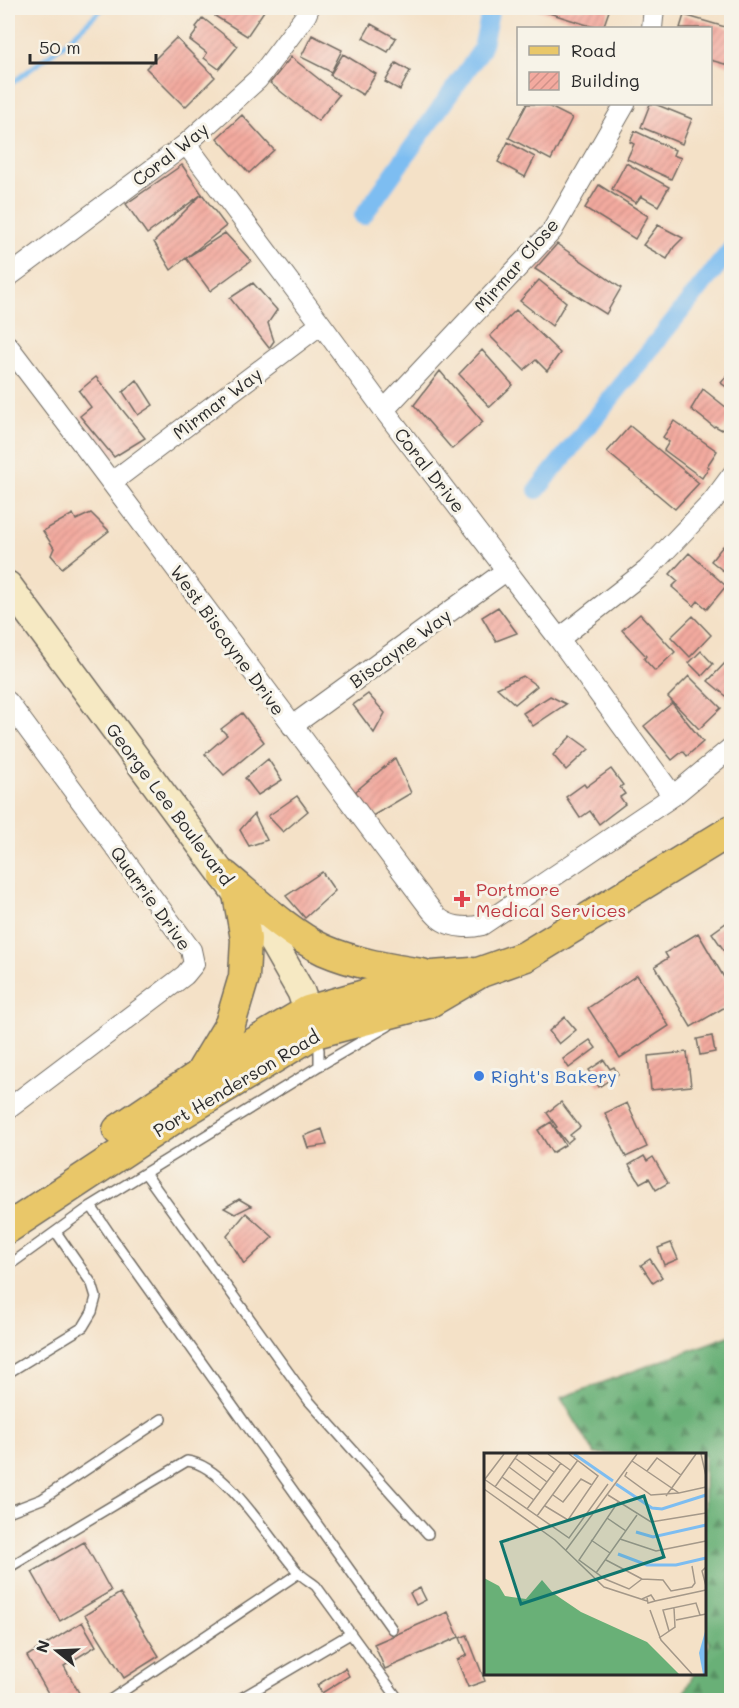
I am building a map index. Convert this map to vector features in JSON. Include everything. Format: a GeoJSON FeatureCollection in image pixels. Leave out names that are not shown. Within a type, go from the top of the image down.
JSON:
{"type":"FeatureCollection","features":[{"type":"Feature","properties":{"kind":"main road","name":"George Lee Boulevard"},"geometry":{"type":"LineString","coordinates":[[8,585],[273,943],[301,992],[311,1022]]}},
{"type":"Feature","properties":{"kind":"main road","name":"Port Henderson Road"},"geometry":{"type":"LineString","coordinates":[[8,1204],[198,1076],[311,1022],[430,989],[454,976],[481,972],[526,956],[732,830]]}},
{"type":"Feature","properties":{"kind":"main road"},"geometry":{"type":"LineString","coordinates":[[231,885],[297,934],[324,950],[386,968],[430,989]]}},
{"type":"Feature","properties":{"kind":"main road"},"geometry":{"type":"LineString","coordinates":[[198,1076],[230,1024],[244,977],[246,939],[231,885]]}},
{"type":"Feature","properties":{"kind":"main road","name":"Port Henderson Road"},"geometry":{"type":"LineString","coordinates":[[8,1228],[173,1119],[311,1022]]}},
{"type":"Feature","properties":{"kind":"street","name":"Coral Way"},"geometry":{"type":"LineString","coordinates":[[8,277],[186,144],[258,79],[309,8]]}},
{"type":"Feature","properties":{"kind":"street"},"geometry":{"type":"LineString","coordinates":[[652,27],[654,8]]}},
{"type":"Feature","properties":{"kind":"street","name":"Mirmar Close"},"geometry":{"type":"LineString","coordinates":[[384,410],[552,231],[624,105]]}},
{"type":"Feature","properties":{"kind":"street","name":"Coral Drive"},"geometry":{"type":"LineString","coordinates":[[186,144],[384,410],[559,639],[673,796]]}},
{"type":"Feature","properties":{"kind":"street","name":"Mirmar Way"},"geometry":{"type":"LineString","coordinates":[[112,482],[321,324]]}},
{"type":"Feature","properties":{"kind":"street","name":"West Biscayne Drive"},"geometry":{"type":"LineString","coordinates":[[8,346],[112,482],[292,726],[442,921],[456,926],[482,925],[673,796]]}},
{"type":"Feature","properties":{"kind":"street"},"geometry":{"type":"LineString","coordinates":[[559,639],[647,570],[712,502],[732,475]]}},
{"type":"Feature","properties":{"kind":"street","name":"Biscayne Way"},"geometry":{"type":"LineString","coordinates":[[292,726],[507,570]]}},
{"type":"Feature","properties":{"kind":"street","name":"Quarrie Drive"},"geometry":{"type":"LineString","coordinates":[[8,702],[191,950],[194,964],[185,975],[8,1109]]}},
{"type":"Feature","properties":{"kind":"street"},"geometry":{"type":"LineString","coordinates":[[673,796],[732,747]]}},
{"type":"Feature","properties":{"kind":"lane"},"geometry":{"type":"LineString","coordinates":[[8,1266],[91,1206],[319,1066],[430,989]]}},
{"type":"Feature","properties":{"kind":"lane"},"geometry":{"type":"LineString","coordinates":[[311,1022],[319,1050],[319,1066]]}},
{"type":"Feature","properties":{"kind":"lane"},"geometry":{"type":"LineString","coordinates":[[145,1173],[309,1401],[428,1534]]}},
{"type":"Feature","properties":{"kind":"lane"},"geometry":{"type":"LineString","coordinates":[[91,1206],[392,1629]]}},
{"type":"Feature","properties":{"kind":"lane"},"geometry":{"type":"LineString","coordinates":[[8,1373],[83,1327],[92,1312],[96,1297],[92,1284],[56,1232]]}},
{"type":"Feature","properties":{"kind":"lane"},"geometry":{"type":"LineString","coordinates":[[8,1512],[42,1499],[162,1419]]}},
{"type":"Feature","properties":{"kind":"lane"},"geometry":{"type":"LineString","coordinates":[[8,1568],[187,1461],[194,1462],[208,1468],[228,1484],[299,1573],[315,1586],[399,1701]]}},
{"type":"Feature","properties":{"kind":"lane"},"geometry":{"type":"LineString","coordinates":[[110,1701],[299,1573]]}},
{"type":"Feature","properties":{"kind":"lane"},"geometry":{"type":"LineString","coordinates":[[238,1701],[350,1634]]}},
{"type":"Feature","properties":{"kind":"green space"},"geometry":{"type":"Polygon","coordinates":[[[731,1335],[731,1700],[680,1700],[693,1675],[706,1675],[706,1652],[710,1643],[706,1637],[706,1453],[594,1453],[561,1398],[731,1335]]]}},
{"type":"Feature","properties":{"kind":"building"},"geometry":{"type":"Polygon","coordinates":[[[221,8],[266,8],[247,36],[215,16],[221,8]]]}},
{"type":"Feature","properties":{"kind":"building"},"geometry":{"type":"Polygon","coordinates":[[[533,8],[610,8],[603,27],[594,27],[533,8]]]}},
{"type":"Feature","properties":{"kind":"building"},"geometry":{"type":"Polygon","coordinates":[[[684,15],[732,29],[732,66],[712,61],[712,27],[680,27],[684,15]]]}},
{"type":"Feature","properties":{"kind":"building"},"geometry":{"type":"Polygon","coordinates":[[[203,18],[238,46],[219,69],[204,58],[207,53],[190,40],[203,18]]]}},
{"type":"Feature","properties":{"kind":"building"},"geometry":{"type":"Polygon","coordinates":[[[371,24],[396,38],[388,52],[363,38],[371,24]]]}},
{"type":"Feature","properties":{"kind":"building"},"geometry":{"type":"Polygon","coordinates":[[[312,35],[342,50],[331,72],[301,57],[312,35]]]}},
{"type":"Feature","properties":{"kind":"building"},"geometry":{"type":"Polygon","coordinates":[[[176,38],[215,77],[185,107],[146,68],[176,38]]]}},
{"type":"Feature","properties":{"kind":"building"},"geometry":{"type":"Polygon","coordinates":[[[343,54],[376,74],[363,95],[330,75],[343,54]]]}},
{"type":"Feature","properties":{"kind":"building"},"geometry":{"type":"Polygon","coordinates":[[[291,57],[339,95],[318,121],[270,83],[291,57]]]}},
{"type":"Feature","properties":{"kind":"building"},"geometry":{"type":"Polygon","coordinates":[[[396,63],[410,71],[400,90],[385,82],[396,63]]]}},
{"type":"Feature","properties":{"kind":"building"},"geometry":{"type":"Polygon","coordinates":[[[526,105],[546,105],[572,118],[551,160],[509,138],[526,105]]]}},
{"type":"Feature","properties":{"kind":"building"},"geometry":{"type":"Polygon","coordinates":[[[650,105],[657,105],[692,119],[682,144],[641,127],[650,105]]]}},
{"type":"Feature","properties":{"kind":"building"},"geometry":{"type":"Polygon","coordinates":[[[242,115],[274,150],[249,173],[217,138],[242,115]]]}},
{"type":"Feature","properties":{"kind":"building"},"geometry":{"type":"Polygon","coordinates":[[[635,131],[675,150],[673,155],[681,158],[671,179],[627,159],[634,144],[630,142],[635,131]]]}},
{"type":"Feature","properties":{"kind":"building"},"geometry":{"type":"Polygon","coordinates":[[[508,142],[535,157],[525,177],[498,162],[508,142]]]}},
{"type":"Feature","properties":{"kind":"building"},"geometry":{"type":"Polygon","coordinates":[[[626,163],[669,187],[658,206],[641,196],[636,203],[612,189],[626,163]]]}},
{"type":"Feature","properties":{"kind":"building"},"geometry":{"type":"Polygon","coordinates":[[[182,165],[202,194],[147,234],[126,204],[182,165]]]}},
{"type":"Feature","properties":{"kind":"building"},"geometry":{"type":"Polygon","coordinates":[[[599,185],[648,216],[635,239],[585,208],[599,185]]]}},
{"type":"Feature","properties":{"kind":"building"},"geometry":{"type":"Polygon","coordinates":[[[202,194],[226,226],[171,270],[154,242],[202,194]]]}},
{"type":"Feature","properties":{"kind":"building"},"geometry":{"type":"Polygon","coordinates":[[[658,225],[683,238],[667,259],[643,245],[658,225]]]}},
{"type":"Feature","properties":{"kind":"building"},"geometry":{"type":"Polygon","coordinates":[[[225,233],[251,261],[210,291],[186,258],[225,233]]]}},
{"type":"Feature","properties":{"kind":"building"},"geometry":{"type":"Polygon","coordinates":[[[557,244],[621,288],[606,314],[535,269],[557,244]]]}},
{"type":"Feature","properties":{"kind":"building"},"geometry":{"type":"Polygon","coordinates":[[[539,280],[566,302],[552,326],[520,301],[539,280]]]}},
{"type":"Feature","properties":{"kind":"building"},"geometry":{"type":"Polygon","coordinates":[[[253,283],[277,310],[268,323],[274,341],[269,348],[230,298],[253,283]]]}},
{"type":"Feature","properties":{"kind":"building"},"geometry":{"type":"Polygon","coordinates":[[[516,310],[560,353],[547,371],[536,360],[524,370],[490,336],[516,310]]]}},
{"type":"Feature","properties":{"kind":"building"},"geometry":{"type":"Polygon","coordinates":[[[482,350],[513,385],[490,407],[459,374],[482,350]]]}},
{"type":"Feature","properties":{"kind":"building"},"geometry":{"type":"Polygon","coordinates":[[[732,369],[732,391],[721,383],[732,369]]]}},
{"type":"Feature","properties":{"kind":"building"},"geometry":{"type":"Polygon","coordinates":[[[440,371],[483,422],[452,449],[414,405],[440,371]]]}},
{"type":"Feature","properties":{"kind":"building"},"geometry":{"type":"Polygon","coordinates":[[[96,377],[145,438],[114,457],[80,416],[91,407],[79,391],[96,377]]]}},
{"type":"Feature","properties":{"kind":"building"},"geometry":{"type":"Polygon","coordinates":[[[137,380],[153,405],[138,415],[123,392],[137,380]]]}},
{"type":"Feature","properties":{"kind":"building"},"geometry":{"type":"Polygon","coordinates":[[[703,389],[732,412],[732,417],[722,430],[714,427],[691,409],[703,389]]]}},
{"type":"Feature","properties":{"kind":"building"},"geometry":{"type":"Polygon","coordinates":[[[674,421],[717,451],[702,478],[664,450],[669,442],[663,437],[674,421]]]}},
{"type":"Feature","properties":{"kind":"building"},"geometry":{"type":"Polygon","coordinates":[[[630,426],[699,483],[675,509],[607,452],[630,426]]]}},
{"type":"Feature","properties":{"kind":"building"},"geometry":{"type":"Polygon","coordinates":[[[91,513],[109,531],[62,568],[51,555],[54,548],[43,531],[73,514],[76,520],[91,513]]]}},
{"type":"Feature","properties":{"kind":"building"},"geometry":{"type":"Polygon","coordinates":[[[723,546],[732,553],[732,578],[711,561],[723,546]]]}},
{"type":"Feature","properties":{"kind":"building"},"geometry":{"type":"Polygon","coordinates":[[[689,553],[726,586],[707,609],[698,601],[694,606],[672,587],[678,581],[670,574],[689,553]]]}},
{"type":"Feature","properties":{"kind":"building"},"geometry":{"type":"Polygon","coordinates":[[[498,607],[517,633],[496,641],[482,617],[498,607]]]}},
{"type":"Feature","properties":{"kind":"building"},"geometry":{"type":"Polygon","coordinates":[[[640,614],[675,652],[655,671],[644,659],[646,656],[622,630],[640,614]]]}},
{"type":"Feature","properties":{"kind":"building"},"geometry":{"type":"Polygon","coordinates":[[[693,616],[711,635],[690,657],[671,637],[693,616]]]}},
{"type":"Feature","properties":{"kind":"building"},"geometry":{"type":"Polygon","coordinates":[[[701,651],[713,664],[702,676],[689,663],[701,651]]]}},
{"type":"Feature","properties":{"kind":"building"},"geometry":{"type":"Polygon","coordinates":[[[726,662],[732,667],[732,701],[708,681],[726,662]]]}},
{"type":"Feature","properties":{"kind":"building"},"geometry":{"type":"Polygon","coordinates":[[[523,676],[537,686],[515,704],[497,688],[523,676]]]}},
{"type":"Feature","properties":{"kind":"building"},"geometry":{"type":"Polygon","coordinates":[[[689,676],[721,708],[699,729],[668,697],[689,676]]]}},
{"type":"Feature","properties":{"kind":"building"},"geometry":{"type":"Polygon","coordinates":[[[368,694],[385,713],[374,733],[353,705],[368,694]]]}},
{"type":"Feature","properties":{"kind":"building"},"geometry":{"type":"Polygon","coordinates":[[[550,696],[566,704],[533,726],[523,713],[550,696]]]}},
{"type":"Feature","properties":{"kind":"building"},"geometry":{"type":"Polygon","coordinates":[[[672,703],[703,742],[687,756],[683,751],[672,760],[644,726],[672,703]]]}},
{"type":"Feature","properties":{"kind":"building"},"geometry":{"type":"Polygon","coordinates":[[[242,713],[264,742],[224,775],[205,754],[227,735],[221,729],[242,713]]]}},
{"type":"Feature","properties":{"kind":"building"},"geometry":{"type":"Polygon","coordinates":[[[571,736],[589,749],[566,770],[553,755],[571,736]]]}},
{"type":"Feature","properties":{"kind":"building"},"geometry":{"type":"Polygon","coordinates":[[[395,758],[411,793],[364,821],[356,791],[395,758]]]}},
{"type":"Feature","properties":{"kind":"building"},"geometry":{"type":"Polygon","coordinates":[[[268,759],[282,780],[258,795],[245,778],[268,759]]]}},
{"type":"Feature","properties":{"kind":"building"},"geometry":{"type":"Polygon","coordinates":[[[611,769],[623,785],[620,787],[625,794],[620,797],[625,804],[599,824],[590,811],[580,818],[566,797],[584,784],[586,787],[611,769]]]}},
{"type":"Feature","properties":{"kind":"building"},"geometry":{"type":"Polygon","coordinates":[[[297,796],[308,811],[283,832],[268,816],[297,796]]]}},
{"type":"Feature","properties":{"kind":"building"},"geometry":{"type":"Polygon","coordinates":[[[254,814],[267,840],[249,846],[240,830],[254,814]]]}},
{"type":"Feature","properties":{"kind":"building"},"geometry":{"type":"Polygon","coordinates":[[[322,872],[335,891],[305,918],[286,896],[322,872]]]}},
{"type":"Feature","properties":{"kind":"building"},"geometry":{"type":"Polygon","coordinates":[[[730,920],[732,923],[732,962],[712,933],[730,920]]]}},
{"type":"Feature","properties":{"kind":"building"},"geometry":{"type":"Polygon","coordinates":[[[698,933],[732,991],[732,1003],[691,1027],[655,966],[668,958],[665,953],[698,933]]]}},
{"type":"Feature","properties":{"kind":"building"},"geometry":{"type":"Polygon","coordinates":[[[637,975],[669,1026],[620,1058],[588,1008],[637,975]]]}},
{"type":"Feature","properties":{"kind":"building"},"geometry":{"type":"Polygon","coordinates":[[[565,1017],[576,1030],[559,1044],[549,1031],[565,1017]]]}},
{"type":"Feature","properties":{"kind":"building"},"geometry":{"type":"Polygon","coordinates":[[[712,1036],[715,1052],[700,1055],[697,1039],[712,1036]]]}},
{"type":"Feature","properties":{"kind":"building"},"geometry":{"type":"Polygon","coordinates":[[[590,1040],[596,1048],[569,1068],[563,1059],[590,1040]]]}},
{"type":"Feature","properties":{"kind":"building"},"geometry":{"type":"Polygon","coordinates":[[[687,1052],[691,1086],[651,1090],[648,1056],[687,1052]]]}},
{"type":"Feature","properties":{"kind":"building"},"geometry":{"type":"Polygon","coordinates":[[[604,1060],[610,1069],[614,1067],[618,1074],[599,1087],[589,1070],[604,1060]]]}},
{"type":"Feature","properties":{"kind":"building"},"geometry":{"type":"Polygon","coordinates":[[[561,1102],[580,1127],[570,1135],[573,1138],[567,1143],[547,1113],[561,1102]]]}},
{"type":"Feature","properties":{"kind":"building"},"geometry":{"type":"Polygon","coordinates":[[[627,1103],[647,1147],[626,1157],[605,1113],[627,1103]]]}},
{"type":"Feature","properties":{"kind":"building"},"geometry":{"type":"Polygon","coordinates":[[[551,1122],[565,1145],[552,1153],[538,1130],[551,1122]]]}},
{"type":"Feature","properties":{"kind":"building"},"geometry":{"type":"Polygon","coordinates":[[[322,1129],[327,1145],[308,1148],[304,1136],[322,1129]]]}},
{"type":"Feature","properties":{"kind":"building"},"geometry":{"type":"Polygon","coordinates":[[[644,1156],[647,1161],[653,1157],[668,1183],[656,1190],[649,1178],[640,1183],[629,1165],[644,1156]]]}},
{"type":"Feature","properties":{"kind":"building"},"geometry":{"type":"Polygon","coordinates":[[[239,1199],[251,1206],[235,1214],[224,1208],[239,1199]]]}},
{"type":"Feature","properties":{"kind":"building"},"geometry":{"type":"Polygon","coordinates":[[[246,1213],[273,1237],[244,1264],[227,1236],[246,1213]]]}},
{"type":"Feature","properties":{"kind":"building"},"geometry":{"type":"Polygon","coordinates":[[[671,1243],[678,1259],[664,1265],[658,1248],[671,1243]]]}},
{"type":"Feature","properties":{"kind":"building"},"geometry":{"type":"Polygon","coordinates":[[[650,1259],[662,1277],[653,1283],[641,1265],[650,1259]]]}},
{"type":"Feature","properties":{"kind":"building"},"geometry":{"type":"Polygon","coordinates":[[[84,1542],[111,1591],[60,1621],[32,1572],[84,1542]]]}},
{"type":"Feature","properties":{"kind":"building"},"geometry":{"type":"Polygon","coordinates":[[[420,1588],[426,1600],[416,1605],[410,1593],[420,1588]]]}},
{"type":"Feature","properties":{"kind":"building"},"geometry":{"type":"Polygon","coordinates":[[[120,1593],[159,1656],[124,1678],[85,1615],[120,1593]]]}},
{"type":"Feature","properties":{"kind":"building"},"geometry":{"type":"Polygon","coordinates":[[[448,1612],[459,1637],[385,1669],[374,1644],[448,1612]]]}},
{"type":"Feature","properties":{"kind":"building"},"geometry":{"type":"Polygon","coordinates":[[[82,1622],[96,1646],[64,1666],[83,1700],[52,1700],[27,1656],[82,1622]]]}},
{"type":"Feature","properties":{"kind":"building"},"geometry":{"type":"Polygon","coordinates":[[[467,1635],[485,1681],[468,1687],[457,1660],[467,1655],[460,1638],[467,1635]]]}},
{"type":"Feature","properties":{"kind":"building"},"geometry":{"type":"Polygon","coordinates":[[[345,1668],[349,1676],[322,1693],[317,1685],[345,1668]]]}},
{"type":"Feature","properties":{"kind":"waterway"},"geometry":{"type":"LineString","coordinates":[[8,86],[63,45],[103,8]]}},
{"type":"Feature","properties":{"kind":"waterway"},"geometry":{"type":"LineString","coordinates":[[363,216],[482,49],[491,8]]}},
{"type":"Feature","properties":{"kind":"waterway"},"geometry":{"type":"LineString","coordinates":[[537,490],[732,248]]}},
{"type":"Feature","properties":{"kind":"place","name":"Portmore Medical Services"},"geometry":{"type":"Point","coordinates":[462,899]}},
{"type":"Feature","properties":{"kind":"place","name":"Right's Bakery"},"geometry":{"type":"Point","coordinates":[479,1076]}}]}
